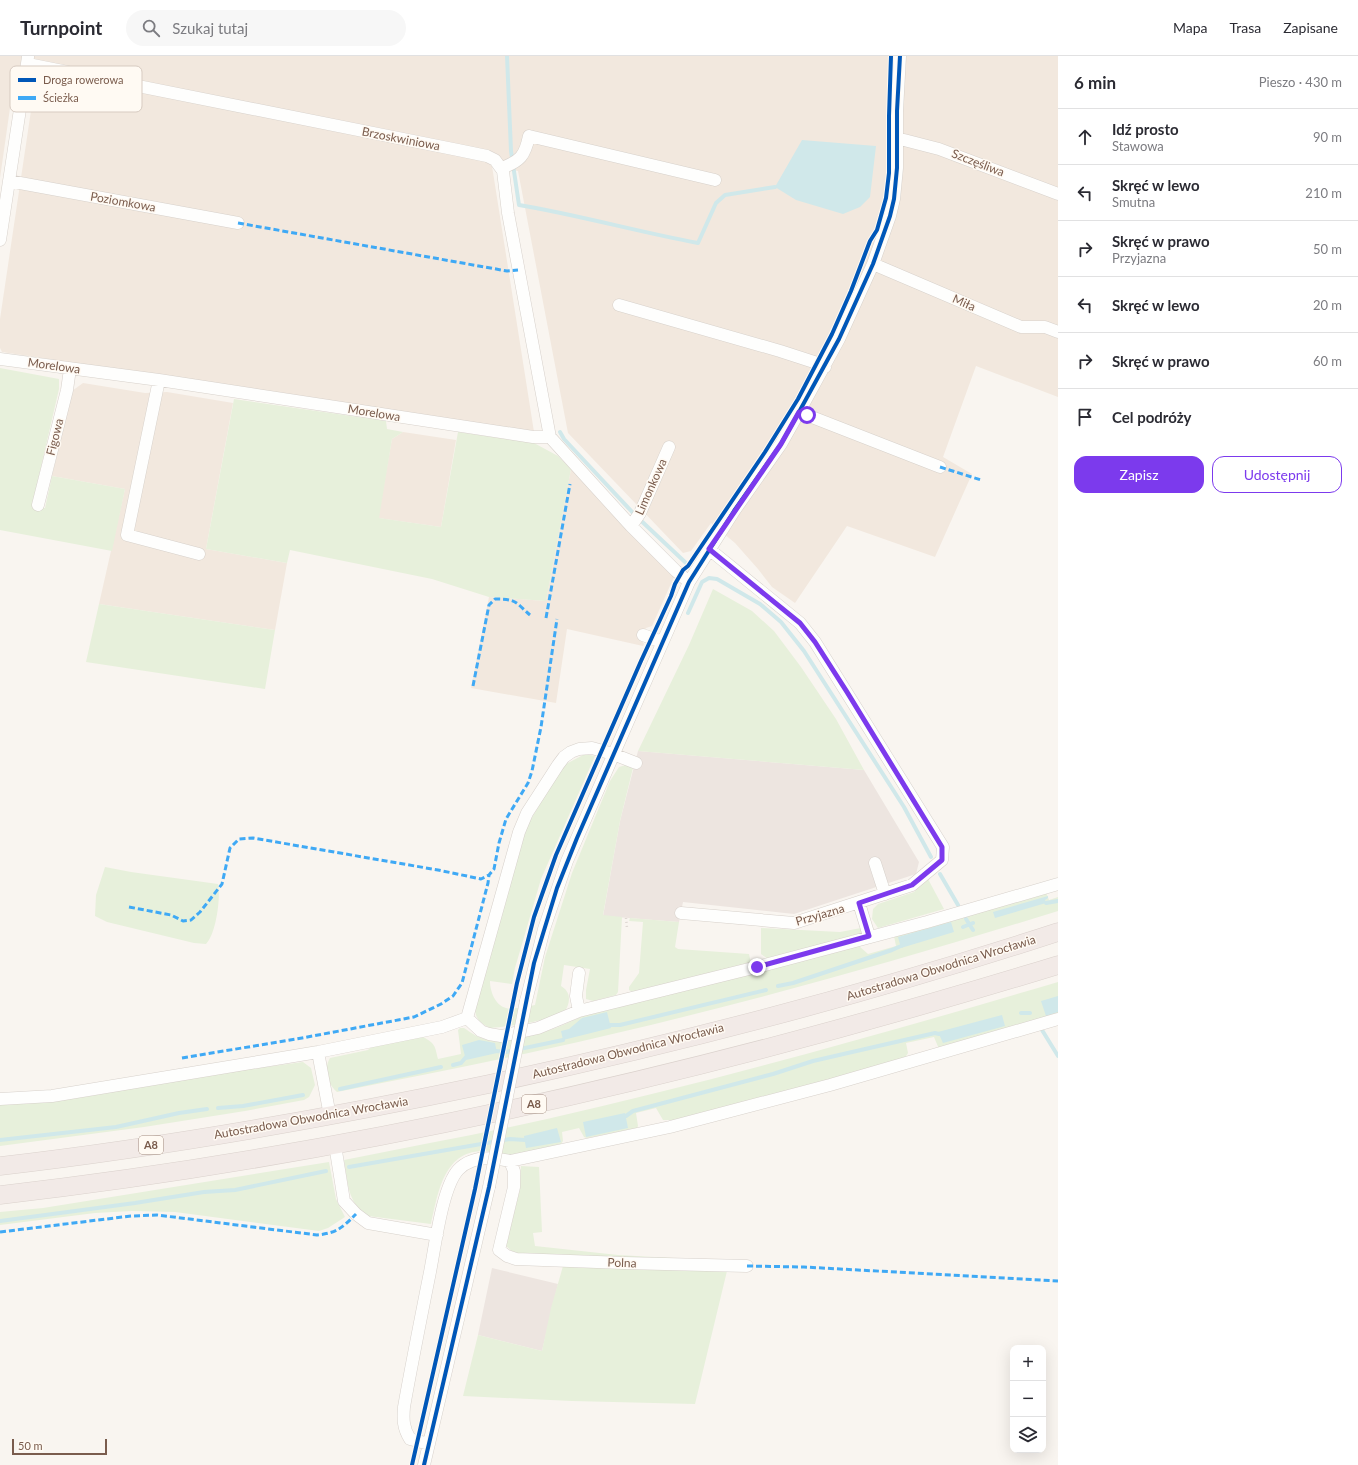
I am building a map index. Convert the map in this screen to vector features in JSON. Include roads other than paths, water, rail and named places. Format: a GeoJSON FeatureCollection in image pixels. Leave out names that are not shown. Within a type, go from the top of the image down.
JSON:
{"type":"FeatureCollection","features":[{"type":"Feature","properties":{"kind":"highway","name":"Autostradowa Obwodnica Wrocławia"},"geometry":{"type":"LineString","coordinates":[[0,1166],[191,1140],[330,1116],[423,1098],[589,1062],[858,993],[1058,932]]}},
{"type":"Feature","properties":{"kind":"highway","name":"A8"},"geometry":{"type":"LineString","coordinates":[[0,1195],[195,1170],[425,1128],[595,1091],[767,1048],[952,998],[1058,965]]}},
{"type":"Feature","properties":{"kind":"street"},"geometry":{"type":"LineString","coordinates":[[424,1465],[489,1187],[526,1001],[539,947],[557,888],[613,754],[689,582],[709,549],[781,444],[825,367],[873,264],[890,216],[894,199],[897,168],[898,83],[900,56]]}},
{"type":"Feature","properties":{"kind":"street","name":"Brzoskwiniowa"},"geometry":{"type":"LineString","coordinates":[[28,60],[57,66]]}},
{"type":"Feature","properties":{"kind":"street","name":"Brzoskwiniowa"},"geometry":{"type":"LineString","coordinates":[[142,84],[487,156],[495,160],[502,168]]}},
{"type":"Feature","properties":{"kind":"street"},"geometry":{"type":"LineString","coordinates":[[0,240],[20,112]]}},
{"type":"Feature","properties":{"kind":"street"},"geometry":{"type":"LineString","coordinates":[[689,582],[676,571],[635,520],[550,437],[510,228],[502,168],[517,161],[522,156],[527,147],[528,136],[715,180]]}},
{"type":"Feature","properties":{"kind":"street","name":"Szczęśliwa"},"geometry":{"type":"LineString","coordinates":[[897,140],[911,141],[940,149],[1058,194]]}},
{"type":"Feature","properties":{"kind":"street","name":"Poziomkowa"},"geometry":{"type":"LineString","coordinates":[[9,181],[238,223]]}},
{"type":"Feature","properties":{"kind":"street","name":"Miła"},"geometry":{"type":"LineString","coordinates":[[873,264],[1021,327],[1045,327],[1058,332]]}},
{"type":"Feature","properties":{"kind":"street"},"geometry":{"type":"LineString","coordinates":[[619,305],[780,351],[825,367]]}},
{"type":"Feature","properties":{"kind":"street","name":"Morelowa"},"geometry":{"type":"LineString","coordinates":[[0,359],[159,380],[533,437],[550,437]]}},
{"type":"Feature","properties":{"kind":"street","name":"Figowa"},"geometry":{"type":"LineString","coordinates":[[38,505],[67,390],[70,369]]}},
{"type":"Feature","properties":{"kind":"street"},"geometry":{"type":"LineString","coordinates":[[159,380],[128,535],[199,554]]}},
{"type":"Feature","properties":{"kind":"street"},"geometry":{"type":"LineString","coordinates":[[799,412],[940,467]]}},
{"type":"Feature","properties":{"kind":"street","name":"Limonkowa"},"geometry":{"type":"LineString","coordinates":[[635,520],[669,447]]}},
{"type":"Feature","properties":{"kind":"street","name":"Przyjazna"},"geometry":{"type":"LineString","coordinates":[[681,913],[794,923],[912,885],[942,860],[942,847],[815,642],[800,623],[709,549]]}},
{"type":"Feature","properties":{"kind":"street"},"geometry":{"type":"LineString","coordinates":[[643,635],[662,642]]}},
{"type":"Feature","properties":{"kind":"street"},"geometry":{"type":"LineString","coordinates":[[467,1018],[519,832],[527,813],[558,765],[571,752],[585,748],[613,754],[636,763]]}},
{"type":"Feature","properties":{"kind":"street"},"geometry":{"type":"LineString","coordinates":[[875,863],[885,894]]}},
{"type":"Feature","properties":{"kind":"street"},"geometry":{"type":"LineString","coordinates":[[467,1018],[481,1030],[489,1034],[501,1036],[538,1028],[579,1011],[757,967],[869,936],[934,920],[1058,884]]}},
{"type":"Feature","properties":{"kind":"street"},"geometry":{"type":"LineString","coordinates":[[859,903],[869,936]]}},
{"type":"Feature","properties":{"kind":"street"},"geometry":{"type":"LineString","coordinates":[[579,973],[576,996],[579,1011]]}},
{"type":"Feature","properties":{"kind":"street"},"geometry":{"type":"LineString","coordinates":[[0,1099],[52,1096],[318,1052],[442,1027],[467,1018]]}},
{"type":"Feature","properties":{"kind":"street"},"geometry":{"type":"LineString","coordinates":[[429,1444],[410,1438],[405,1432],[403,1422],[407,1387],[437,1235],[448,1188],[459,1169],[473,1161],[487,1158],[510,1162],[670,1127],[830,1085],[1058,1019]]}},
{"type":"Feature","properties":{"kind":"street"},"geometry":{"type":"LineString","coordinates":[[318,1052],[330,1116]]}},
{"type":"Feature","properties":{"kind":"street"},"geometry":{"type":"LineString","coordinates":[[335,1145],[344,1201],[356,1214],[368,1223],[437,1235]]}},
{"type":"Feature","properties":{"kind":"street","name":"Polna"},"geometry":{"type":"LineString","coordinates":[[510,1162],[514,1171],[514,1187],[499,1250],[507,1256],[523,1260],[747,1266]]}},
{"type":"Feature","properties":{"kind":"water"},"geometry":{"type":"Polygon","coordinates":[[[802,140],[876,146],[870,197],[860,207],[843,214],[796,200],[775,187],[802,140]]]}},
{"type":"Feature","properties":{"kind":"water"},"geometry":{"type":"Polygon","coordinates":[[[1048,896],[1045,900],[1046,903],[995,918],[993,912],[1048,896]]]}},
{"type":"Feature","properties":{"kind":"water"},"geometry":{"type":"Polygon","coordinates":[[[951,922],[954,932],[901,948],[898,937],[951,922]]]}},
{"type":"Feature","properties":{"kind":"water"},"geometry":{"type":"Polygon","coordinates":[[[1058,996],[1058,1012],[1046,1016],[1041,1001],[1058,996]]]}},
{"type":"Feature","properties":{"kind":"water"},"geometry":{"type":"Polygon","coordinates":[[[607,1012],[611,1028],[563,1040],[561,1031],[569,1029],[582,1018],[607,1012]]]}},
{"type":"Feature","properties":{"kind":"water"},"geometry":{"type":"Polygon","coordinates":[[[1002,1015],[1005,1026],[943,1043],[938,1032],[1002,1015]]]}},
{"type":"Feature","properties":{"kind":"water"},"geometry":{"type":"Polygon","coordinates":[[[479,1040],[495,1043],[497,1053],[466,1060],[462,1045],[479,1040]]]}},
{"type":"Feature","properties":{"kind":"water"},"geometry":{"type":"Polygon","coordinates":[[[625,1113],[628,1128],[586,1137],[583,1122],[625,1113]]]}},
{"type":"Feature","properties":{"kind":"water"},"geometry":{"type":"Polygon","coordinates":[[[557,1128],[561,1142],[526,1148],[524,1136],[557,1128]]]}},
{"type":"Feature","properties":{"kind":"waterway"},"geometry":{"type":"LineString","coordinates":[[507,56],[511,151],[519,205],[698,243],[716,203],[725,195],[775,187]]}},
{"type":"Feature","properties":{"kind":"waterway"},"geometry":{"type":"LineString","coordinates":[[560,432],[564,439],[635,515],[686,563]]}},
{"type":"Feature","properties":{"kind":"waterway"},"geometry":{"type":"LineString","coordinates":[[688,613],[702,582],[709,578],[717,579],[760,604],[781,622],[804,651],[904,807],[931,857]]}},
{"type":"Feature","properties":{"kind":"waterway"},"geometry":{"type":"LineString","coordinates":[[940,874],[958,905]]}},
{"type":"Feature","properties":{"kind":"waterway"},"geometry":{"type":"LineString","coordinates":[[1046,903],[1058,901]]}},
{"type":"Feature","properties":{"kind":"waterway"},"geometry":{"type":"LineString","coordinates":[[966,919],[973,930]]}},
{"type":"Feature","properties":{"kind":"waterway"},"geometry":{"type":"LineString","coordinates":[[963,927],[973,923]]}},
{"type":"Feature","properties":{"kind":"waterway"},"geometry":{"type":"LineString","coordinates":[[778,986],[793,983],[901,946]]}},
{"type":"Feature","properties":{"kind":"waterway"},"geometry":{"type":"LineString","coordinates":[[610,1025],[620,1025],[766,990]]}},
{"type":"Feature","properties":{"kind":"waterway"},"geometry":{"type":"LineString","coordinates":[[1021,1013],[1030,1013]]}},
{"type":"Feature","properties":{"kind":"waterway"},"geometry":{"type":"LineString","coordinates":[[1042,1030],[1058,1056]]}},
{"type":"Feature","properties":{"kind":"waterway"},"geometry":{"type":"LineString","coordinates":[[626,1116],[633,1111],[773,1074],[813,1061],[935,1033],[939,1034]]}},
{"type":"Feature","properties":{"kind":"waterway"},"geometry":{"type":"LineString","coordinates":[[496,1051],[506,1052],[563,1040]]}},
{"type":"Feature","properties":{"kind":"waterway"},"geometry":{"type":"LineString","coordinates":[[453,1065],[461,1063],[466,1057]]}},
{"type":"Feature","properties":{"kind":"waterway"},"geometry":{"type":"LineString","coordinates":[[340,1089],[441,1067]]}},
{"type":"Feature","properties":{"kind":"waterway"},"geometry":{"type":"LineString","coordinates":[[218,1108],[243,1106],[303,1095]]}},
{"type":"Feature","properties":{"kind":"waterway"},"geometry":{"type":"LineString","coordinates":[[0,1140],[116,1127],[179,1113],[207,1109]]}},
{"type":"Feature","properties":{"kind":"waterway"},"geometry":{"type":"LineString","coordinates":[[349,1167],[510,1139],[525,1140]]}},
{"type":"Feature","properties":{"kind":"waterway"},"geometry":{"type":"LineString","coordinates":[[0,1221],[204,1192],[235,1190],[326,1171]]}}]}
